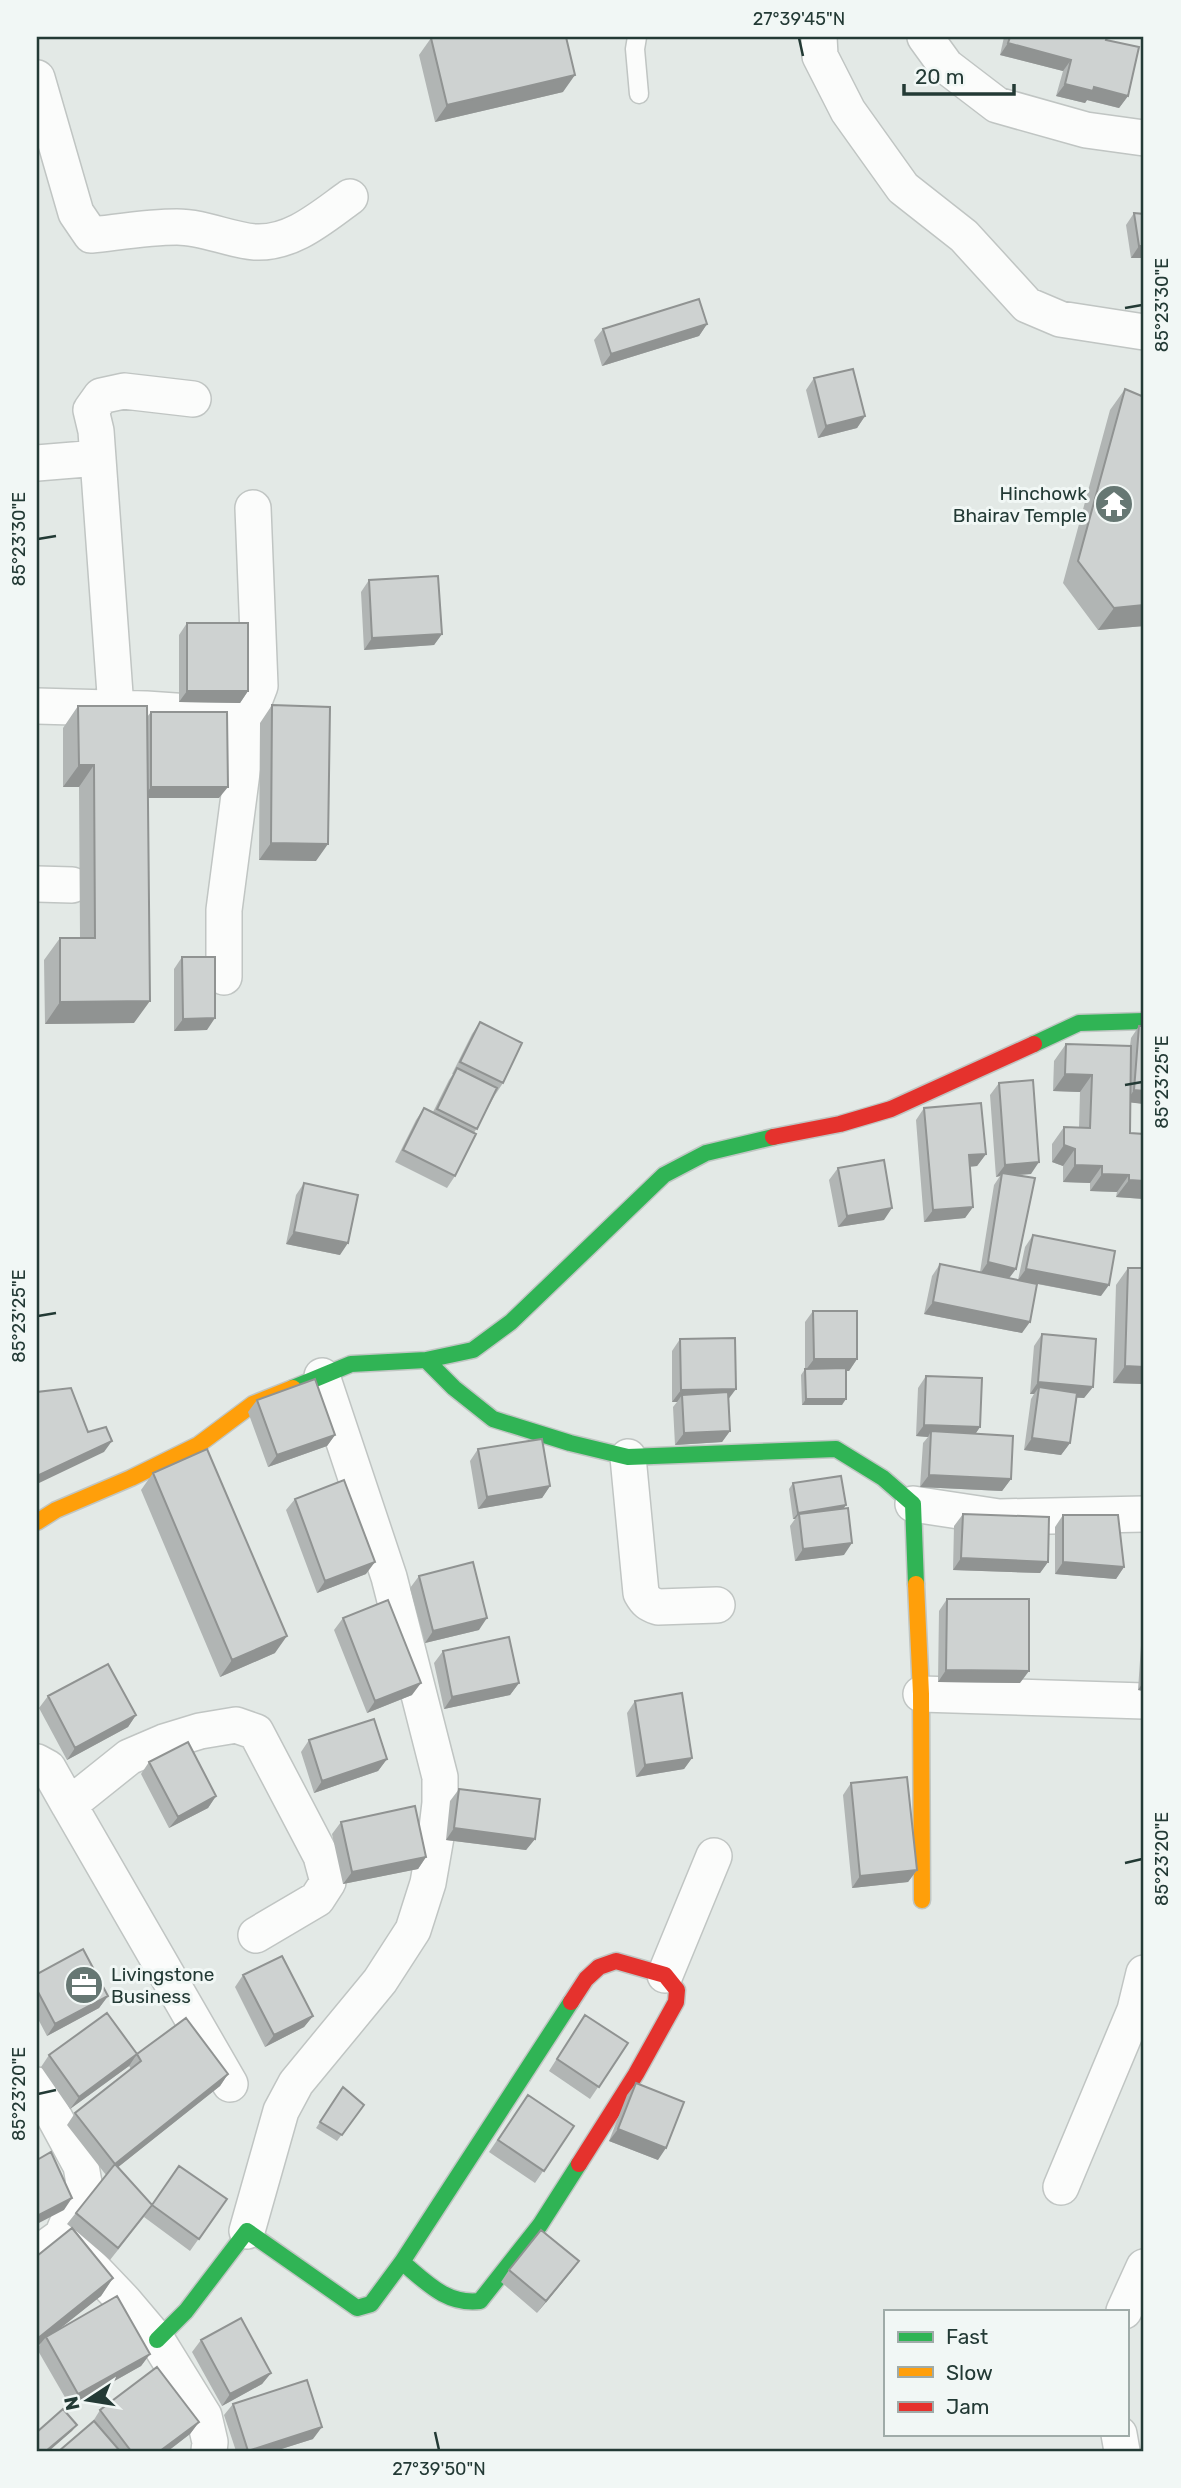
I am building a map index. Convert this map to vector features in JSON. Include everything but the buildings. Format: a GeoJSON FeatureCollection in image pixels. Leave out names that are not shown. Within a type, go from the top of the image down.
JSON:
{"type":"FeatureCollection","features":[{"type":"Feature","properties":{"kind":"street"},"geometry":{"type":"LineString","coordinates":[[820,37],[820,56],[848,111],[903,188],[964,236],[1027,304],[1060,319],[1144,332]]}},
{"type":"Feature","properties":{"kind":"street"},"geometry":{"type":"LineString","coordinates":[[925,37],[946,65],[998,105],[1086,130],[1144,138]]}},
{"type":"Feature","properties":{"kind":"street"},"geometry":{"type":"LineString","coordinates":[[37,78],[76,213],[91,235],[177,227],[257,242],[283,238],[303,231],[350,197]]}},
{"type":"Feature","properties":{"kind":"street"},"geometry":{"type":"LineString","coordinates":[[117,708],[98,458],[91,410],[101,396],[124,391],[193,399]]}},
{"type":"Feature","properties":{"kind":"street"},"geometry":{"type":"LineString","coordinates":[[37,463],[98,458]]}},
{"type":"Feature","properties":{"kind":"street"},"geometry":{"type":"LineString","coordinates":[[225,977],[224,910],[244,757],[243,730],[260,686],[257,665],[253,508]]}},
{"type":"Feature","properties":{"kind":"street"},"geometry":{"type":"LineString","coordinates":[[37,706],[204,713],[235,720],[243,730]]}},
{"type":"Feature","properties":{"kind":"street"},"geometry":{"type":"LineString","coordinates":[[37,884],[72,885]]}},
{"type":"Feature","properties":{"kind":"street"},"geometry":{"type":"LineString","coordinates":[[37,1522],[55,1510],[131,1478],[198,1445],[253,1404],[351,1364],[426,1360],[473,1350],[511,1322],[664,1175],[706,1153],[745,1142],[840,1124],[891,1109],[1079,1023],[1144,1021]]}},
{"type":"Feature","properties":{"kind":"street"},"geometry":{"type":"LineString","coordinates":[[426,1360],[454,1388],[493,1419],[570,1443],[628,1457],[836,1449],[883,1478],[913,1504],[999,1517],[1144,1514]]}},
{"type":"Feature","properties":{"kind":"street"},"geometry":{"type":"LineString","coordinates":[[157,2340],[186,2311],[247,2231],[281,2111],[296,2083],[380,1981],[413,1930],[428,1883],[440,1803],[440,1777],[389,1577],[322,1376]]}},
{"type":"Feature","properties":{"kind":"street"},"geometry":{"type":"LineString","coordinates":[[628,1457],[641,1593],[645,1600],[658,1607],[717,1605]]}},
{"type":"Feature","properties":{"kind":"street"},"geometry":{"type":"LineString","coordinates":[[913,1504],[921,1694],[922,1899]]}},
{"type":"Feature","properties":{"kind":"street"},"geometry":{"type":"LineString","coordinates":[[921,1694],[1144,1701]]}},
{"type":"Feature","properties":{"kind":"street"},"geometry":{"type":"LineString","coordinates":[[69,1805],[129,1756],[164,1742],[200,1731],[236,1725],[256,1732],[321,1856],[328,1882],[317,1899],[257,1935]]}},
{"type":"Feature","properties":{"kind":"street"},"geometry":{"type":"LineString","coordinates":[[37,1762],[48,1768],[230,2084]]}},
{"type":"Feature","properties":{"kind":"street"},"geometry":{"type":"LineString","coordinates":[[665,1975],[714,1856]]}},
{"type":"Feature","properties":{"kind":"street"},"geometry":{"type":"LineString","coordinates":[[247,2231],[357,2308],[371,2304],[402,2262],[586,1979],[599,1966],[616,1961],[665,1975],[677,1990],[676,2002],[636,2074],[540,2225],[480,2301],[466,2305],[451,2301],[402,2262]]}},
{"type":"Feature","properties":{"kind":"street"},"geometry":{"type":"LineString","coordinates":[[1061,2187],[1136,2032],[1135,2010],[1144,1973]]}},
{"type":"Feature","properties":{"kind":"street"},"geometry":{"type":"LineString","coordinates":[[37,2085],[81,2165],[84,2183],[50,2245],[124,2301],[157,2340],[204,2416],[211,2442],[209,2451]]}},
{"type":"Feature","properties":{"kind":"street"},"geometry":{"type":"LineString","coordinates":[[1124,2310],[1144,2267]]}},
{"type":"Feature","properties":{"kind":"lane"},"geometry":{"type":"LineString","coordinates":[[637,37],[635,49],[639,94]]}},
{"type":"Feature","properties":{"kind":"traffic: fast"},"geometry":{"type":"LineString","coordinates":[[1034,1044],[1079,1023],[1144,1021]]}},
{"type":"Feature","properties":{"kind":"traffic: fast"},"geometry":{"type":"LineString","coordinates":[[293,1388],[351,1364],[426,1360],[473,1350],[511,1322],[664,1175],[706,1153],[773,1137]]}},
{"type":"Feature","properties":{"kind":"traffic: fast"},"geometry":{"type":"LineString","coordinates":[[426,1360],[454,1388],[493,1419],[570,1443],[628,1457],[836,1449],[883,1478],[913,1504],[916,1584]]}},
{"type":"Feature","properties":{"kind":"traffic: fast"},"geometry":{"type":"LineString","coordinates":[[157,2340],[186,2311],[247,2231],[357,2308],[371,2304],[402,2262],[571,2002]]}},
{"type":"Feature","properties":{"kind":"traffic: fast"},"geometry":{"type":"LineString","coordinates":[[402,2262],[447,2296],[480,2301],[540,2225],[579,2164]]}},
{"type":"Feature","properties":{"kind":"traffic: slow"},"geometry":{"type":"LineString","coordinates":[[37,1522],[56,1510],[131,1478],[198,1445],[253,1404],[293,1388]]}},
{"type":"Feature","properties":{"kind":"traffic: slow"},"geometry":{"type":"LineString","coordinates":[[916,1584],[921,1694],[922,1900]]}},
{"type":"Feature","properties":{"kind":"traffic: jam"},"geometry":{"type":"LineString","coordinates":[[773,1137],[840,1124],[891,1109],[1034,1044]]}},
{"type":"Feature","properties":{"kind":"traffic: jam"},"geometry":{"type":"LineString","coordinates":[[571,2002],[586,1979],[599,1967],[616,1961],[665,1975],[677,1990],[676,2002],[636,2074],[579,2164]]}},
{"type":"Feature","properties":{"kind":"place","name":"Hinchowk Bhairav Temple"},"geometry":{"type":"Point","coordinates":[1114,504]}},
{"type":"Feature","properties":{"kind":"place","name":"Livingstone Business"},"geometry":{"type":"Point","coordinates":[84,1985]}}]}
